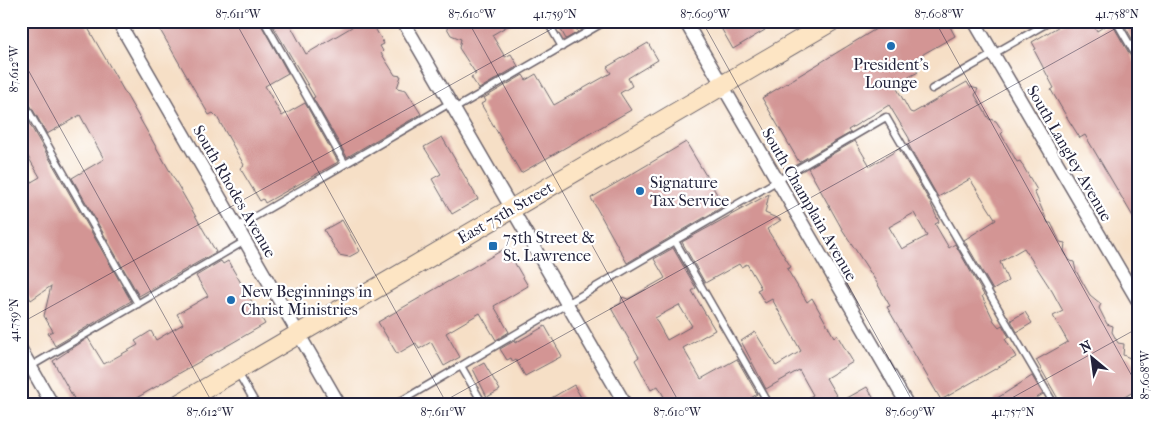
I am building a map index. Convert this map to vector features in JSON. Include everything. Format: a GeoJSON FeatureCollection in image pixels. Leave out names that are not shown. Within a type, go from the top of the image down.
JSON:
{"type":"FeatureCollection","features":[{"type":"Feature","properties":{"kind":"street","name":"South Rhodes Avenue"},"geometry":{"type":"LineString","coordinates":[[118,21],[339,404]]}},
{"type":"Feature","properties":{"kind":"street"},"geometry":{"type":"LineString","coordinates":[[403,21],[625,404]]}},
{"type":"Feature","properties":{"kind":"street","name":"South Champlain Avenue"},"geometry":{"type":"LineString","coordinates":[[685,21],[907,404]]}},
{"type":"Feature","properties":{"kind":"street","name":"East 75th Street"},"geometry":{"type":"LineString","coordinates":[[179,404],[832,21]]}},
{"type":"Feature","properties":{"kind":"street","name":"South Langley Avenue"},"geometry":{"type":"LineString","coordinates":[[974,21],[1138,301]]}},
{"type":"Feature","properties":{"kind":"street"},"geometry":{"type":"LineString","coordinates":[[21,350],[26,369],[52,404]]}},
{"type":"Feature","properties":{"kind":"lane"},"geometry":{"type":"LineString","coordinates":[[264,21],[345,164]]}},
{"type":"Feature","properties":{"kind":"lane"},"geometry":{"type":"LineString","coordinates":[[547,21],[562,46]]}},
{"type":"Feature","properties":{"kind":"lane"},"geometry":{"type":"LineString","coordinates":[[237,227],[345,164],[606,21]]}},
{"type":"Feature","properties":{"kind":"lane"},"geometry":{"type":"LineString","coordinates":[[932,89],[1051,21]]}},
{"type":"Feature","properties":{"kind":"lane"},"geometry":{"type":"LineString","coordinates":[[1116,21],[1138,59]]}},
{"type":"Feature","properties":{"kind":"lane"},"geometry":{"type":"LineString","coordinates":[[21,98],[138,304]]}},
{"type":"Feature","properties":{"kind":"lane"},"geometry":{"type":"LineString","coordinates":[[396,404],[886,117],[1054,404]]}},
{"type":"Feature","properties":{"kind":"lane"},"geometry":{"type":"LineString","coordinates":[[26,369],[245,241]]}},
{"type":"Feature","properties":{"kind":"lane"},"geometry":{"type":"LineString","coordinates":[[675,241],[769,404]]}},
{"type":"Feature","properties":{"kind":"lane"},"geometry":{"type":"LineString","coordinates":[[461,366],[483,404]]}},
{"type":"Feature","properties":{"kind":"lane"},"geometry":{"type":"LineString","coordinates":[[236,370],[256,404]]}},
{"type":"Feature","properties":{"kind":"building"},"geometry":{"type":"Polygon","coordinates":[[[34,21],[84,21],[216,252],[139,296],[72,178],[104,159],[80,115],[47,134],[25,96],[21,93],[21,28],[34,21]]]}},
{"type":"Feature","properties":{"kind":"building"},"geometry":{"type":"Polygon","coordinates":[[[155,21],[259,21],[288,73],[265,86],[282,116],[305,103],[338,162],[265,203],[263,199],[260,201],[240,168],[244,165],[217,117],[213,113],[209,115],[155,21]]]}},
{"type":"Feature","properties":{"kind":"building"},"geometry":{"type":"Polygon","coordinates":[[[270,21],[288,21],[306,54],[362,21],[371,21],[384,44],[380,46],[383,51],[381,53],[395,75],[401,76],[397,88],[406,90],[421,114],[347,157],[313,98],[315,97],[270,21]]]}},
{"type":"Feature","properties":{"kind":"building"},"geometry":{"type":"Polygon","coordinates":[[[443,21],[516,21],[492,35],[505,57],[511,54],[518,66],[479,89],[471,77],[476,74],[459,48],[461,39],[451,35],[443,21]]]}},
{"type":"Feature","properties":{"kind":"building"},"geometry":{"type":"Polygon","coordinates":[[[556,21],[572,21],[578,32],[566,39],[556,21]]]}},
{"type":"Feature","properties":{"kind":"building"},"geometry":{"type":"Polygon","coordinates":[[[717,21],[760,21],[765,30],[733,49],[717,21]]]}},
{"type":"Feature","properties":{"kind":"building"},"geometry":{"type":"Polygon","coordinates":[[[889,21],[947,21],[955,36],[911,61],[918,72],[895,85],[910,112],[913,113],[967,82],[970,87],[978,89],[975,95],[989,119],[996,121],[1017,162],[1020,161],[1037,190],[1034,191],[1048,223],[1051,223],[1060,242],[1065,243],[1064,251],[1070,261],[1074,262],[1076,271],[1090,295],[1101,304],[1099,308],[1107,324],[1113,326],[1112,332],[1118,343],[1124,344],[1123,355],[1130,358],[1138,372],[1138,389],[1113,404],[1061,404],[1036,360],[1068,342],[1053,316],[1063,311],[1052,291],[1024,248],[1000,262],[1008,281],[993,290],[964,240],[996,220],[970,179],[938,197],[908,144],[910,142],[909,138],[889,105],[848,130],[850,133],[799,162],[762,98],[889,21]]]}},
{"type":"Feature","properties":{"kind":"building"},"geometry":{"type":"Polygon","coordinates":[[[1068,21],[1091,21],[1097,31],[1111,22],[1134,62],[1138,64],[1138,225],[1085,135],[1080,138],[1068,119],[1051,90],[1054,88],[1034,50],[1036,49],[1032,42],[1068,21]]]}},
{"type":"Feature","properties":{"kind":"building"},"geometry":{"type":"Polygon","coordinates":[[[1122,21],[1138,21],[1138,49],[1122,21]]]}},
{"type":"Feature","properties":{"kind":"building"},"geometry":{"type":"Polygon","coordinates":[[[648,43],[658,60],[628,78],[632,86],[620,93],[631,110],[521,173],[481,104],[486,101],[484,98],[523,75],[526,80],[536,74],[554,105],[611,73],[607,67],[648,43]]]}},
{"type":"Feature","properties":{"kind":"building"},"geometry":{"type":"Polygon","coordinates":[[[21,109],[131,301],[55,346],[48,333],[53,331],[44,316],[51,286],[31,300],[21,283],[21,188],[40,177],[21,145],[21,109]]]}},
{"type":"Feature","properties":{"kind":"building"},"geometry":{"type":"Polygon","coordinates":[[[442,137],[478,199],[452,214],[432,179],[441,174],[424,147],[442,137]]]}},
{"type":"Feature","properties":{"kind":"building"},"geometry":{"type":"Polygon","coordinates":[[[855,141],[870,166],[899,149],[930,202],[939,222],[935,224],[949,248],[955,244],[984,295],[982,296],[994,321],[999,327],[1002,325],[1009,337],[1005,339],[1016,357],[941,400],[887,307],[890,306],[877,283],[842,229],[808,168],[855,141]],[[914,213],[889,227],[902,249],[927,236],[914,213]]]}},
{"type":"Feature","properties":{"kind":"building"},"geometry":{"type":"Polygon","coordinates":[[[686,142],[724,206],[627,263],[591,198],[686,142]]]}},
{"type":"Feature","properties":{"kind":"building"},"geometry":{"type":"Polygon","coordinates":[[[769,194],[765,213],[781,220],[767,229],[791,267],[787,269],[807,302],[812,298],[834,337],[837,335],[853,362],[826,378],[840,402],[867,387],[877,404],[798,404],[813,395],[799,370],[766,389],[741,341],[755,332],[776,366],[801,351],[772,299],[765,303],[757,290],[761,288],[747,264],[741,267],[739,264],[705,283],[682,242],[769,194]]]}},
{"type":"Feature","properties":{"kind":"building"},"geometry":{"type":"Polygon","coordinates":[[[342,220],[360,251],[349,257],[339,255],[324,230],[342,220]]]}},
{"type":"Feature","properties":{"kind":"building"},"geometry":{"type":"Polygon","coordinates":[[[506,248],[528,286],[494,306],[509,332],[496,340],[480,313],[446,333],[460,357],[444,366],[431,342],[419,349],[416,343],[397,354],[378,322],[506,248]]]}},
{"type":"Feature","properties":{"kind":"building"},"geometry":{"type":"Polygon","coordinates":[[[673,248],[696,288],[692,291],[715,330],[683,348],[701,379],[737,359],[757,394],[742,404],[668,404],[658,386],[651,390],[635,360],[639,357],[611,308],[621,303],[622,297],[628,299],[665,278],[654,259],[673,248]],[[679,305],[655,318],[667,340],[692,326],[679,305]]]}},
{"type":"Feature","properties":{"kind":"building"},"geometry":{"type":"Polygon","coordinates":[[[221,261],[223,264],[228,261],[265,324],[126,404],[77,404],[53,361],[88,338],[104,364],[138,345],[135,341],[151,331],[156,340],[183,324],[177,314],[208,296],[196,276],[221,261]]]}},
{"type":"Feature","properties":{"kind":"building"},"geometry":{"type":"Polygon","coordinates":[[[1025,312],[1032,323],[1017,332],[1011,320],[1025,312]]]}},
{"type":"Feature","properties":{"kind":"building"},"geometry":{"type":"Polygon","coordinates":[[[545,326],[562,356],[525,376],[516,360],[513,362],[511,358],[507,360],[500,349],[545,326]]]}},
{"type":"Feature","properties":{"kind":"building"},"geometry":{"type":"Polygon","coordinates":[[[484,363],[500,390],[487,397],[473,369],[484,363]]]}},
{"type":"Feature","properties":{"kind":"building"},"geometry":{"type":"Polygon","coordinates":[[[1032,376],[1043,394],[1027,404],[988,404],[1032,376]]]}},
{"type":"Feature","properties":{"kind":"building"},"geometry":{"type":"Polygon","coordinates":[[[574,385],[582,399],[574,404],[541,404],[574,385]]]}},
{"type":"Feature","properties":{"kind":"place","name":"President’s Lounge"},"geometry":{"type":"Point","coordinates":[891,46]}},
{"type":"Feature","properties":{"kind":"place","name":"Signature Tax Service"},"geometry":{"type":"Point","coordinates":[640,191]}},
{"type":"Feature","properties":{"kind":"place","name":"75th Street & St. Lawrence"},"geometry":{"type":"Point","coordinates":[493,246]}},
{"type":"Feature","properties":{"kind":"place","name":"New Beginnings in Christ Ministries"},"geometry":{"type":"Point","coordinates":[231,300]}}]}
